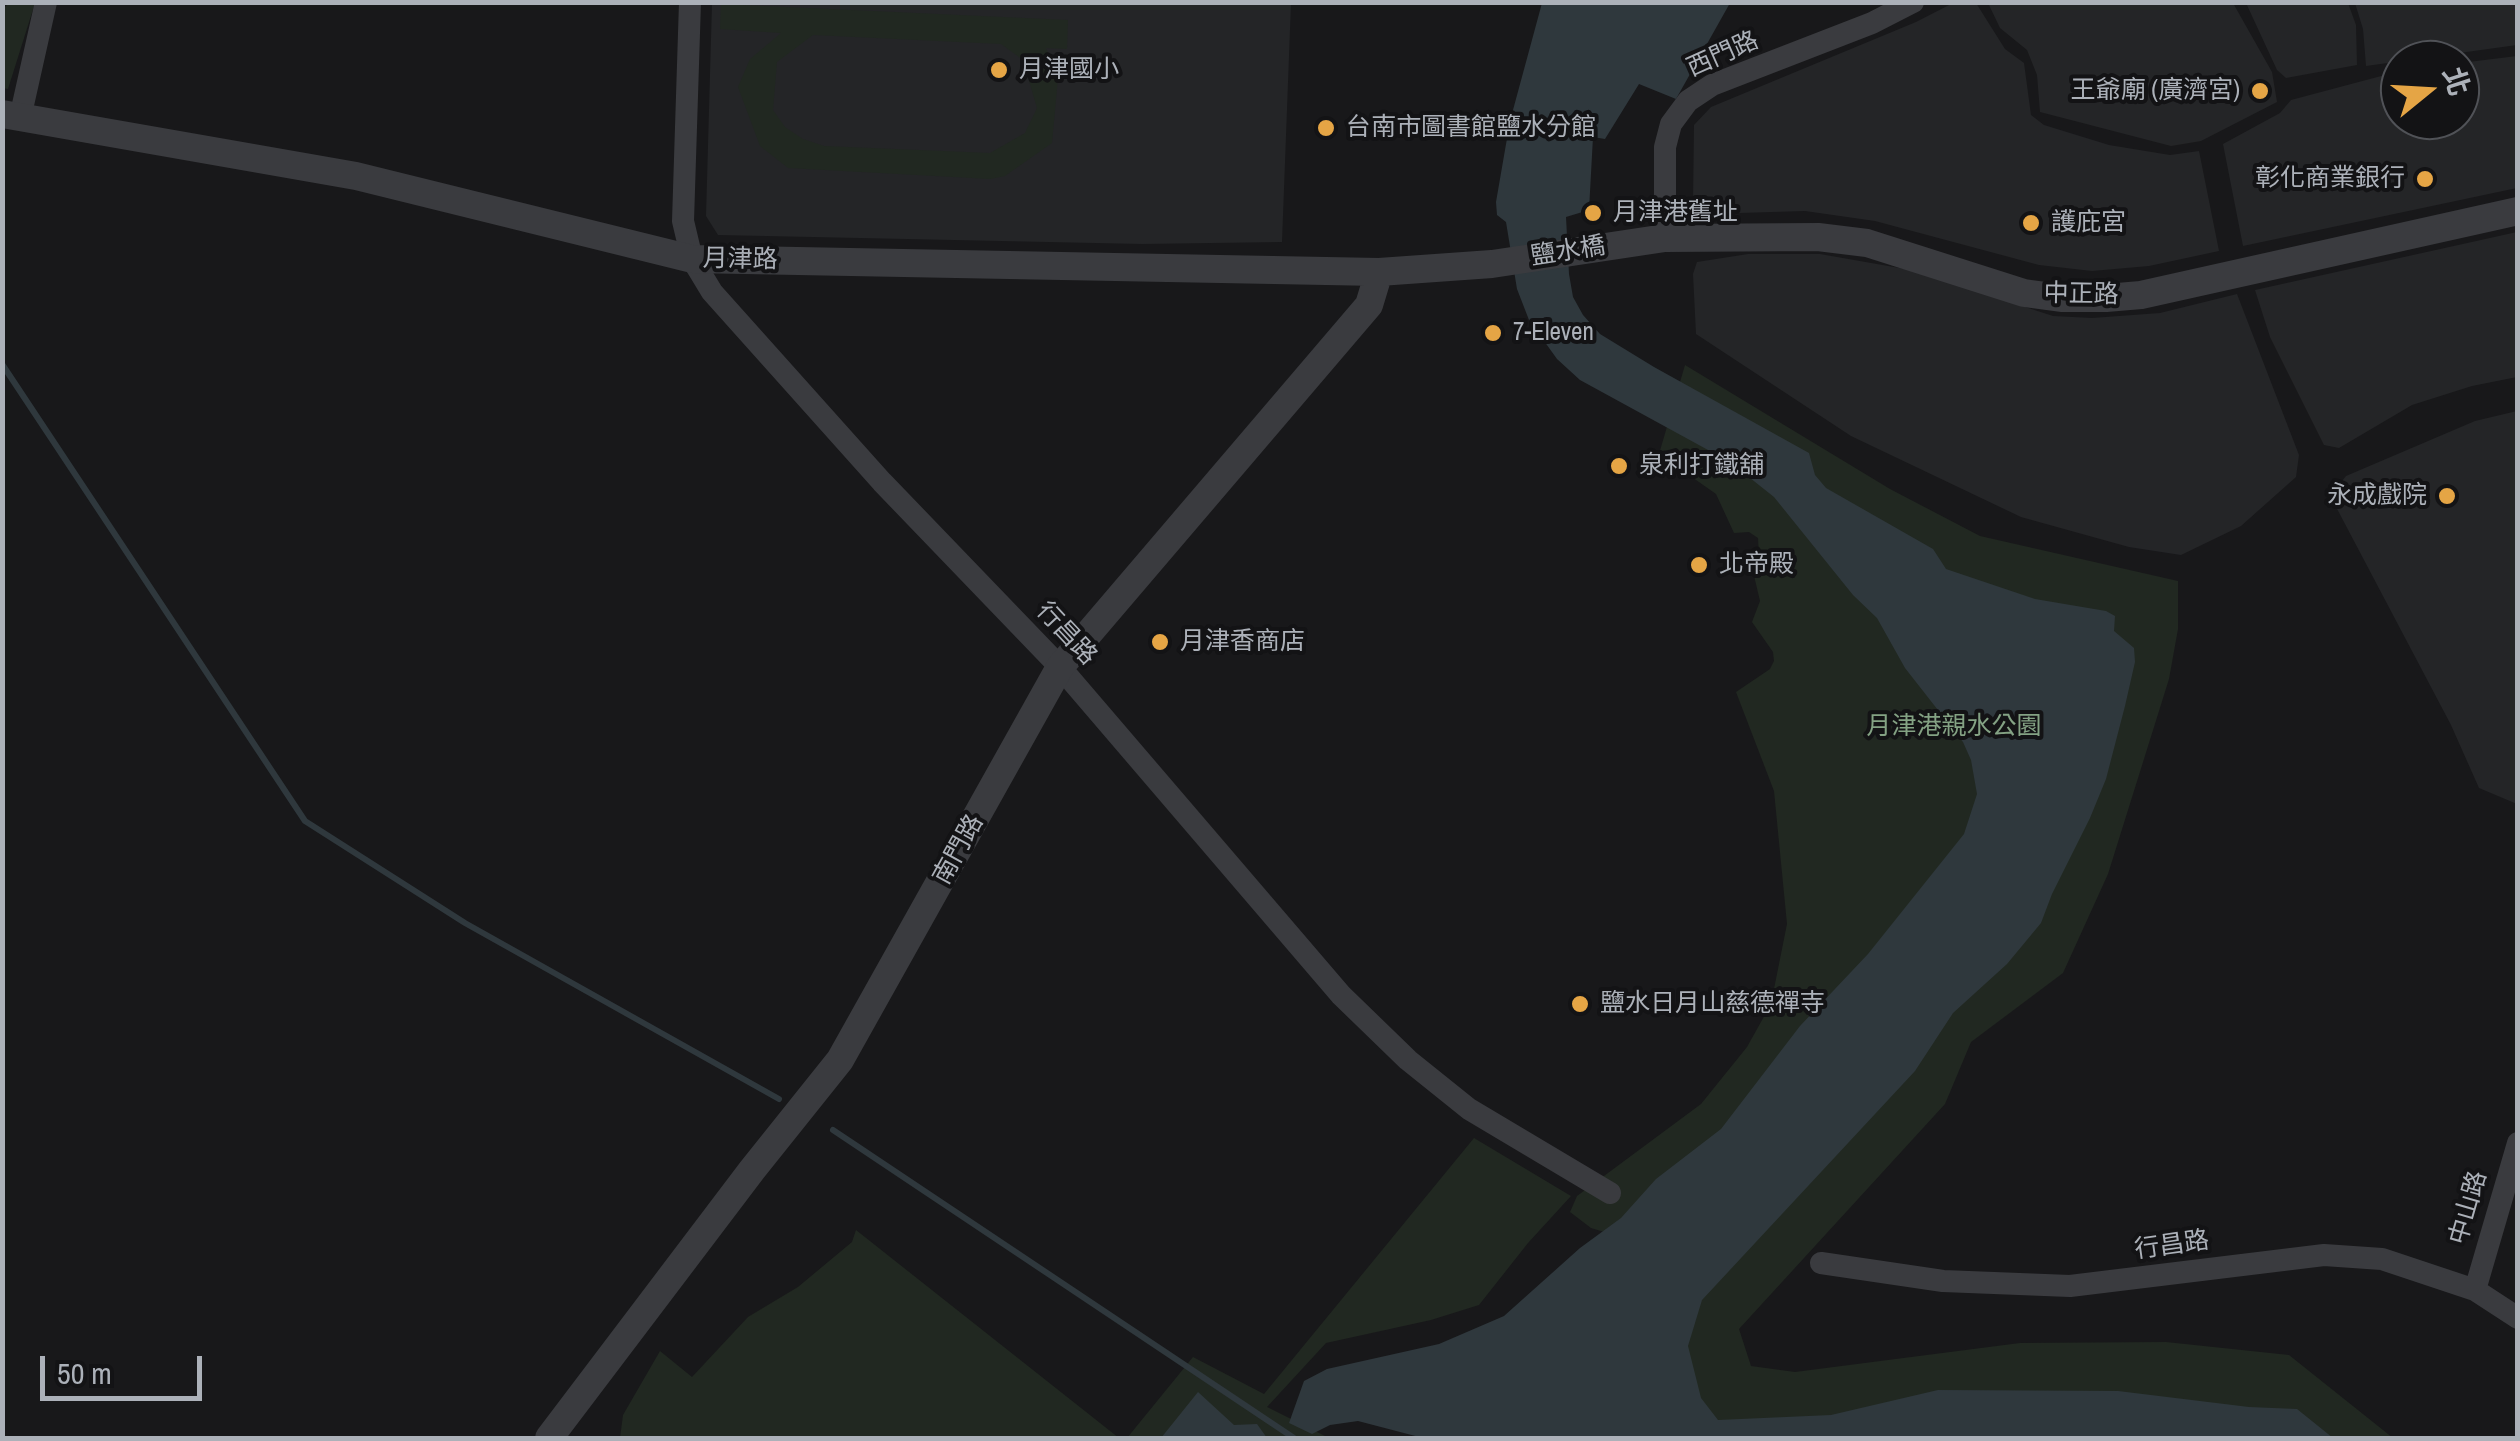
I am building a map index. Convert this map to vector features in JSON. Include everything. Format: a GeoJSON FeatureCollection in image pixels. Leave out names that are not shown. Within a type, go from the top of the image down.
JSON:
{"type":"FeatureCollection","features":[{"type":"Feature","properties":{"kind":"street"},"geometry":{"type":"LineString","coordinates":[[12,116],[46,2]]}},
{"type":"Feature","properties":{"kind":"street","name":"行昌路"},"geometry":{"type":"LineString","coordinates":[[690,2],[683,221],[692,259],[712,292],[869,468],[1060,667],[1342,995],[1408,1060],[1469,1108],[1610,1194]]}},
{"type":"Feature","properties":{"kind":"street","name":"西門路"},"geometry":{"type":"LineString","coordinates":[[1654,239],[1665,147],[1672,124],[1688,101],[1712,85],[1872,23],[1913,2]]}},
{"type":"Feature","properties":{"kind":"street","name":"月津路"},"geometry":{"type":"LineString","coordinates":[[12,116],[356,176],[692,259],[1379,272],[1492,264]]}},
{"type":"Feature","properties":{"kind":"street","name":"中正路"},"geometry":{"type":"LineString","coordinates":[[1654,239],[1818,237],[1867,242],[2024,292],[2061,298],[2106,298],[2141,295],[2518,211]]}},
{"type":"Feature","properties":{"kind":"street","name":"鹽水橋"},"geometry":{"type":"LineString","coordinates":[[1492,264],[1654,239]]}},
{"type":"Feature","properties":{"kind":"street","name":"南門路"},"geometry":{"type":"LineString","coordinates":[[549,1438],[840,1060],[1060,667],[1369,305],[1379,272]]}},
{"type":"Feature","properties":{"kind":"street","name":"中山路"},"geometry":{"type":"LineString","coordinates":[[2475,1290],[2518,1143]]}},
{"type":"Feature","properties":{"kind":"street","name":"行昌路"},"geometry":{"type":"LineString","coordinates":[[1821,1262],[1943,1281],[2070,1286],[2324,1255],[2382,1259],[2475,1290],[2518,1318]]}},
{"type":"Feature","properties":{"kind":"shaded area","name":"月津國小"},"geometry":{"type":"Polygon","coordinates":[[[712,3],[1291,3],[1282,242],[1142,244],[718,235],[706,216],[712,3]]]}},
{"type":"Feature","properties":{"kind":"shaded area"},"geometry":{"type":"Polygon","coordinates":[[[1542,3],[1730,3],[1676,99],[1639,84],[1605,139],[1593,137],[1589,210],[1566,217],[1573,297],[1600,334],[1809,453],[1815,475],[1826,488],[1933,549],[1946,569],[2035,599],[2106,611],[2115,616],[2114,631],[2134,648],[2135,662],[2106,779],[2041,923],[2007,964],[1953,1013],[1915,1071],[1702,1300],[1688,1346],[1701,1398],[1718,1420],[1831,1415],[1938,1390],[2118,1391],[2297,1409],[2333,1438],[1423,1438],[1358,1421],[1330,1425],[1312,1434],[1289,1423],[1304,1381],[1327,1369],[1439,1344],[1504,1316],[1580,1248],[1621,1218],[1656,1179],[1721,1129],[1800,1026],[1868,954],[1964,834],[1977,794],[1971,760],[1963,742],[1905,668],[1877,618],[1853,595],[1774,497],[1730,462],[1580,380],[1557,359],[1529,320],[1517,289],[1506,222],[1497,215],[1496,202],[1510,121],[1542,3]]]}},
{"type":"Feature","properties":{"kind":"shaded area"},"geometry":{"type":"Polygon","coordinates":[[[1953,3],[1976,3],[2005,49],[2024,63],[2031,115],[2044,125],[2109,145],[2170,155],[2199,151],[2219,251],[2149,266],[2092,271],[2039,265],[1875,221],[1805,211],[1707,214],[1693,203],[1694,125],[1711,107],[1953,3]]]}},
{"type":"Feature","properties":{"kind":"shaded area"},"geometry":{"type":"Polygon","coordinates":[[[1988,3],[2233,3],[2272,72],[2277,102],[2201,141],[2171,146],[2040,112],[2037,75],[2027,50],[2000,28],[1988,3]]]}},
{"type":"Feature","properties":{"kind":"shaded area"},"geometry":{"type":"Polygon","coordinates":[[[2246,3],[2348,3],[2356,25],[2357,65],[2286,78],[2277,70],[2246,3]]]}},
{"type":"Feature","properties":{"kind":"shaded area"},"geometry":{"type":"Polygon","coordinates":[[[2355,3],[2517,3],[2517,45],[2480,50],[2480,40],[2380,40],[2380,64],[2366,66],[2363,29],[2355,3]]]}},
{"type":"Feature","properties":{"kind":"shaded area"},"geometry":{"type":"Polygon","coordinates":[[[2517,56],[2517,188],[2243,246],[2223,144],[2280,113],[2291,100],[2380,76],[2380,140],[2480,140],[2480,61],[2517,56]]]}},
{"type":"Feature","properties":{"kind":"shaded area"},"geometry":{"type":"Polygon","coordinates":[[[2517,232],[2517,377],[2412,405],[2339,448],[2324,445],[2270,337],[2255,290],[2517,232]]]}},
{"type":"Feature","properties":{"kind":"shaded area"},"geometry":{"type":"Polygon","coordinates":[[[1748,254],[1820,254],[1911,270],[2053,316],[2092,318],[2160,313],[2237,294],[2299,455],[2296,477],[2241,526],[2181,555],[2129,547],[2021,517],[1851,436],[1696,334],[1693,274],[1697,262],[1748,254]]]}},
{"type":"Feature","properties":{"kind":"shaded area"},"geometry":{"type":"Polygon","coordinates":[[[2518,411],[2517,804],[2479,788],[2451,725],[2335,505],[2335,490],[2346,476],[2475,421],[2518,411]]]}},
{"type":"Feature","properties":{"kind":"shaded area"},"geometry":{"type":"Polygon","coordinates":[[[1198,1392],[1234,1425],[1257,1424],[1267,1438],[1161,1438],[1198,1392]]]}},
{"type":"Feature","properties":{"kind":"green space"},"geometry":{"type":"Polygon","coordinates":[[[9,3],[35,3],[8,89],[3,88],[2,10],[9,3]]]}},
{"type":"Feature","properties":{"kind":"green space"},"geometry":{"type":"Polygon","coordinates":[[[721,4],[1068,20],[1067,49],[1046,48],[1058,78],[1052,143],[1005,176],[990,179],[788,168],[760,146],[738,87],[750,59],[781,33],[720,29],[721,4]],[[813,35],[777,62],[773,110],[785,127],[824,146],[990,153],[1025,133],[1037,108],[1023,60],[1001,44],[813,35]]]}},
{"type":"Feature","properties":{"kind":"green space","name":"月津港親水公園"},"geometry":{"type":"Polygon","coordinates":[[[1685,365],[1890,489],[1980,536],[2178,581],[2178,629],[2169,679],[2108,874],[2063,973],[1971,1042],[1945,1104],[1739,1329],[1751,1366],[1795,1372],[2020,1343],[2166,1342],[2289,1355],[2393,1438],[1716,1438],[1677,1355],[1716,1266],[1591,1228],[1570,1212],[1577,1196],[1701,1104],[1747,1047],[1771,1004],[1787,924],[1774,791],[1736,692],[1770,669],[1774,661],[1773,652],[1752,622],[1760,601],[1751,563],[1759,557],[1758,538],[1749,532],[1734,533],[1716,494],[1659,454],[1685,365]]]}},
{"type":"Feature","properties":{"kind":"green space"},"geometry":{"type":"Polygon","coordinates":[[[1474,1138],[1571,1196],[1479,1305],[1326,1343],[1267,1407],[1329,1438],[1127,1438],[1193,1357],[1264,1394],[1474,1138]]]}},
{"type":"Feature","properties":{"kind":"green space"},"geometry":{"type":"Polygon","coordinates":[[[856,1230],[1119,1438],[620,1438],[623,1415],[660,1351],[692,1377],[748,1317],[798,1287],[852,1242],[856,1230]]]}},
{"type":"Feature","properties":{"kind":"waterway"},"geometry":{"type":"LineString","coordinates":[[2,364],[305,821],[465,923],[779,1099]]}},
{"type":"Feature","properties":{"kind":"waterway"},"geometry":{"type":"LineString","coordinates":[[833,1130],[1294,1438]]}},
{"type":"Feature","properties":{"kind":"place","name":"月津國小"},"geometry":{"type":"Point","coordinates":[999,70]}},
{"type":"Feature","properties":{"kind":"place","name":"王爺廟 (廣濟宮)"},"geometry":{"type":"Point","coordinates":[2260,91]}},
{"type":"Feature","properties":{"kind":"place","name":"台南市圖書館鹽水分館"},"geometry":{"type":"Point","coordinates":[1326,128]}},
{"type":"Feature","properties":{"kind":"place","name":"彰化商業銀行"},"geometry":{"type":"Point","coordinates":[2425,179]}},
{"type":"Feature","properties":{"kind":"place","name":"月津港舊址"},"geometry":{"type":"Point","coordinates":[1593,213]}},
{"type":"Feature","properties":{"kind":"place","name":"護庇宮"},"geometry":{"type":"Point","coordinates":[2031,223]}},
{"type":"Feature","properties":{"kind":"place","name":"7-Eleven"},"geometry":{"type":"Point","coordinates":[1493,333]}},
{"type":"Feature","properties":{"kind":"place","name":"泉利打鐵舖"},"geometry":{"type":"Point","coordinates":[1619,466]}},
{"type":"Feature","properties":{"kind":"place","name":"永成戲院"},"geometry":{"type":"Point","coordinates":[2447,496]}},
{"type":"Feature","properties":{"kind":"place","name":"北帝殿"},"geometry":{"type":"Point","coordinates":[1699,565]}},
{"type":"Feature","properties":{"kind":"place","name":"月津香商店"},"geometry":{"type":"Point","coordinates":[1160,642]}},
{"type":"Feature","properties":{"kind":"place","name":"鹽水日月山慈德禪寺"},"geometry":{"type":"Point","coordinates":[1580,1004]}}]}
